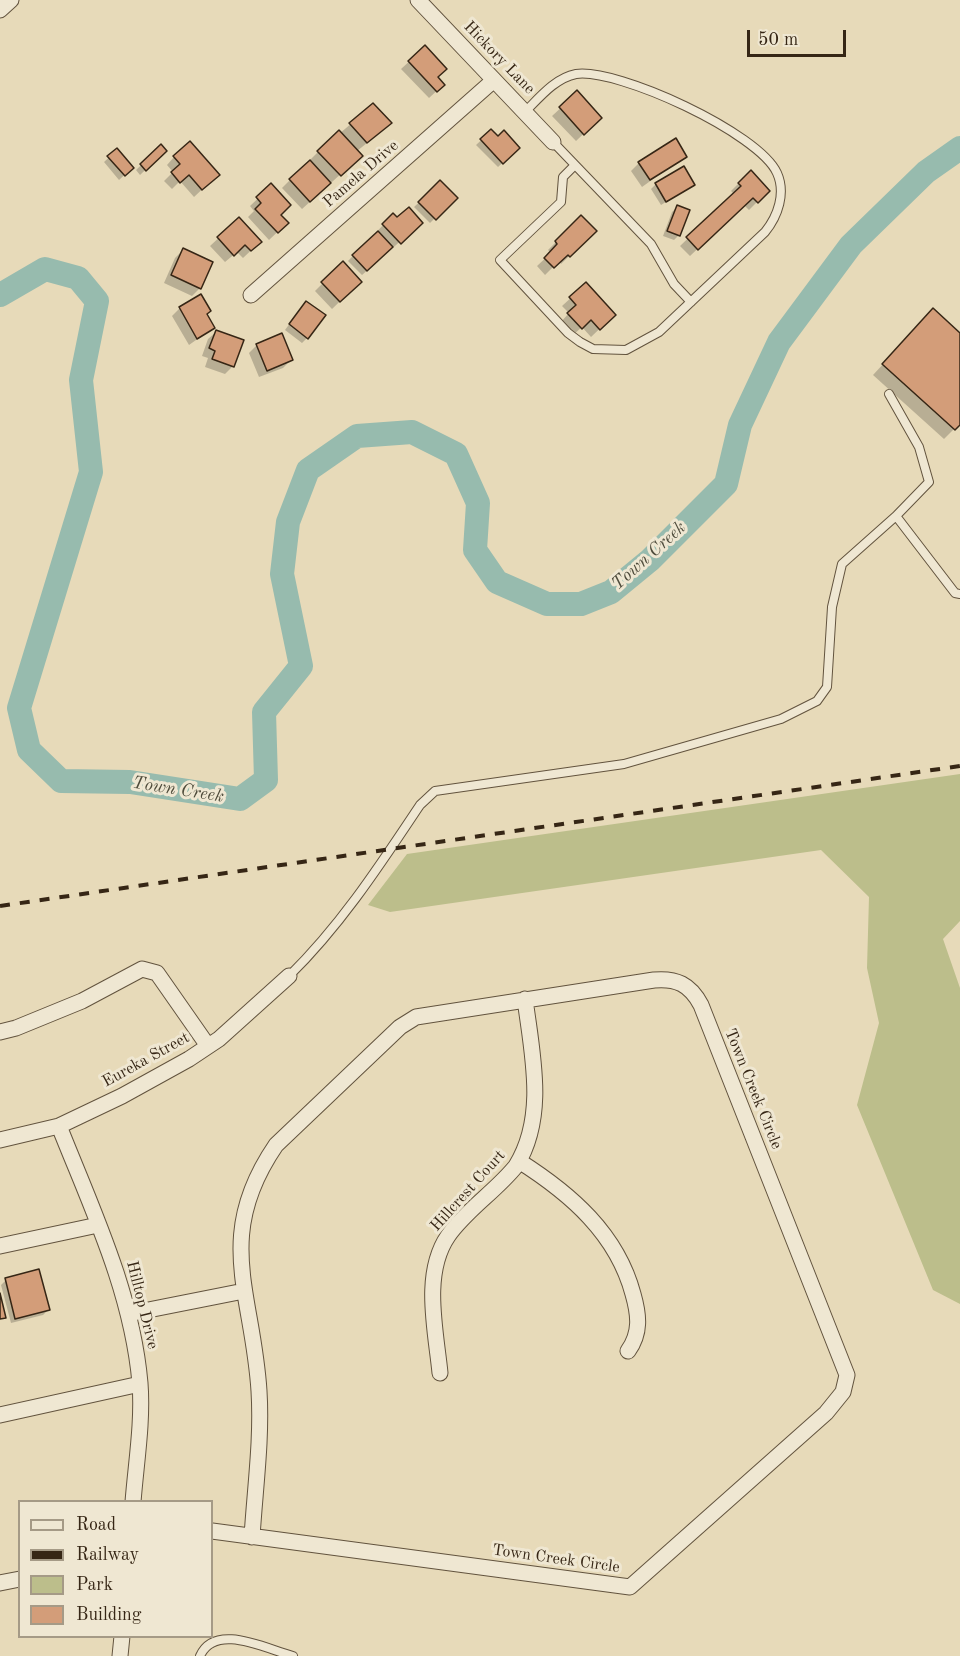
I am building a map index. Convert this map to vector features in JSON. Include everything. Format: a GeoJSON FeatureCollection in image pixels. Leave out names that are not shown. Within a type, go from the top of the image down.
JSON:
{"type":"FeatureCollection","features":[{"type":"Feature","properties":{"kind":"street"},"geometry":{"type":"LineString","coordinates":[[0,10],[11,0]]}},
{"type":"Feature","properties":{"kind":"street","name":"Hickory Lane"},"geometry":{"type":"LineString","coordinates":[[418,0],[554,142]]}},
{"type":"Feature","properties":{"kind":"street","name":"Pamela Drive"},"geometry":{"type":"LineString","coordinates":[[251,295],[494,80]]}},
{"type":"Feature","properties":{"kind":"street"},"geometry":{"type":"LineString","coordinates":[[0,1032],[16,1028],[82,1001],[142,969],[157,974],[208,1046]]}},
{"type":"Feature","properties":{"kind":"street","name":"Eureka Street"},"geometry":{"type":"LineString","coordinates":[[0,1140],[59,1126],[122,1096],[208,1046],[290,976]]}},
{"type":"Feature","properties":{"kind":"street","name":"Town Creek Circle"},"geometry":{"type":"LineString","coordinates":[[213,1531],[252,1537],[630,1587],[826,1413],[843,1392],[847,1375],[844,1366],[696,996],[679,981],[665,979],[525,999],[428,1014],[408,1021],[291,1128],[262,1166],[246,1205],[240,1250],[243,1291],[259,1392],[252,1537]]}},
{"type":"Feature","properties":{"kind":"street","name":"Hillcrest Court"},"geometry":{"type":"LineString","coordinates":[[440,1373],[434,1303],[436,1265],[440,1250],[461,1221],[506,1179],[519,1161],[531,1128],[535,1096],[525,999]]}},
{"type":"Feature","properties":{"kind":"street","name":"Hilltop Drive"},"geometry":{"type":"LineString","coordinates":[[59,1126],[113,1261],[128,1314],[140,1384],[133,1500]]}},
{"type":"Feature","properties":{"kind":"street"},"geometry":{"type":"LineString","coordinates":[[519,1161],[576,1202],[614,1249],[630,1283],[638,1321],[637,1338],[628,1351]]}},
{"type":"Feature","properties":{"kind":"street"},"geometry":{"type":"LineString","coordinates":[[0,1246],[98,1225]]}},
{"type":"Feature","properties":{"kind":"street"},"geometry":{"type":"LineString","coordinates":[[128,1314],[243,1291]]}},
{"type":"Feature","properties":{"kind":"street"},"geometry":{"type":"LineString","coordinates":[[0,1415],[140,1384]]}},
{"type":"Feature","properties":{"kind":"street"},"geometry":{"type":"LineString","coordinates":[[0,1583],[18,1579]]}},
{"type":"Feature","properties":{"kind":"street"},"geometry":{"type":"LineString","coordinates":[[120,1656],[122,1638]]}},
{"type":"Feature","properties":{"kind":"lane"},"geometry":{"type":"LineString","coordinates":[[525,112],[566,77],[590,73],[647,90],[692,108],[750,144],[770,161],[778,174],[781,188],[780,202],[772,224],[691,302],[644,342],[626,350],[593,349],[568,333],[500,260],[561,202],[560,186],[563,177],[575,165]]}},
{"type":"Feature","properties":{"kind":"lane"},"geometry":{"type":"LineString","coordinates":[[554,142],[651,244],[674,284],[691,302]]}},
{"type":"Feature","properties":{"kind":"lane"},"geometry":{"type":"LineString","coordinates":[[290,976],[320,946],[346,913],[420,805],[435,791],[624,764],[781,719],[817,701],[827,687],[832,607],[842,564],[896,516],[929,482],[919,447],[889,394]]}},
{"type":"Feature","properties":{"kind":"lane"},"geometry":{"type":"LineString","coordinates":[[896,516],[955,593],[960,594]]}},
{"type":"Feature","properties":{"kind":"lane"},"geometry":{"type":"LineString","coordinates":[[200,1656],[209,1643],[225,1637],[293,1656]]}},
{"type":"Feature","properties":{"kind":"green space"},"geometry":{"type":"Polygon","coordinates":[[[960,774],[960,921],[943,939],[960,988],[960,1304],[933,1290],[857,1105],[879,1023],[867,968],[869,897],[821,850],[390,912],[368,905],[407,854],[960,774]]]}},
{"type":"Feature","properties":{"kind":"building"},"geometry":{"type":"Polygon","coordinates":[[[425,45],[447,69],[438,77],[445,85],[437,92],[408,61],[425,45]]]}},
{"type":"Feature","properties":{"kind":"building"},"geometry":{"type":"Polygon","coordinates":[[[577,90],[602,118],[584,135],[559,107],[577,90]]]}},
{"type":"Feature","properties":{"kind":"building"},"geometry":{"type":"Polygon","coordinates":[[[373,103],[392,123],[367,143],[349,123],[373,103]]]}},
{"type":"Feature","properties":{"kind":"building"},"geometry":{"type":"Polygon","coordinates":[[[491,129],[498,136],[504,130],[520,148],[503,164],[480,139],[491,129]]]}},
{"type":"Feature","properties":{"kind":"building"},"geometry":{"type":"Polygon","coordinates":[[[339,130],[363,156],[341,176],[317,151],[339,130]]]}},
{"type":"Feature","properties":{"kind":"building"},"geometry":{"type":"Polygon","coordinates":[[[676,138],[687,157],[650,180],[638,162],[676,138]]]}},
{"type":"Feature","properties":{"kind":"building"},"geometry":{"type":"Polygon","coordinates":[[[190,141],[220,175],[202,190],[189,175],[180,183],[171,172],[180,164],[173,156],[190,141]]]}},
{"type":"Feature","properties":{"kind":"building"},"geometry":{"type":"Polygon","coordinates":[[[161,144],[167,151],[146,171],[140,164],[161,144]]]}},
{"type":"Feature","properties":{"kind":"building"},"geometry":{"type":"Polygon","coordinates":[[[117,148],[134,168],[125,176],[107,156],[117,148]]]}},
{"type":"Feature","properties":{"kind":"building"},"geometry":{"type":"Polygon","coordinates":[[[310,160],[331,183],[310,202],[289,179],[310,160]]]}},
{"type":"Feature","properties":{"kind":"building"},"geometry":{"type":"Polygon","coordinates":[[[684,166],[695,185],[666,202],[655,183],[684,166]]]}},
{"type":"Feature","properties":{"kind":"building"},"geometry":{"type":"Polygon","coordinates":[[[751,170],[770,191],[758,203],[753,198],[698,250],[686,237],[741,186],[738,183],[751,170]]]}},
{"type":"Feature","properties":{"kind":"building"},"geometry":{"type":"Polygon","coordinates":[[[440,180],[458,198],[436,220],[418,202],[440,180]]]}},
{"type":"Feature","properties":{"kind":"building"},"geometry":{"type":"Polygon","coordinates":[[[271,183],[291,205],[281,215],[289,223],[278,233],[255,209],[261,203],[256,197],[271,183]]]}},
{"type":"Feature","properties":{"kind":"building"},"geometry":{"type":"Polygon","coordinates":[[[677,205],[690,210],[680,236],[667,231],[677,205]]]}},
{"type":"Feature","properties":{"kind":"building"},"geometry":{"type":"Polygon","coordinates":[[[409,207],[423,223],[401,244],[382,224],[393,213],[397,217],[409,207]]]}},
{"type":"Feature","properties":{"kind":"building"},"geometry":{"type":"Polygon","coordinates":[[[581,215],[597,231],[570,257],[568,255],[554,268],[544,258],[557,244],[555,241],[581,215]]]}},
{"type":"Feature","properties":{"kind":"building"},"geometry":{"type":"Polygon","coordinates":[[[239,217],[262,242],[251,251],[245,245],[234,256],[217,237],[239,217]]]}},
{"type":"Feature","properties":{"kind":"building"},"geometry":{"type":"Polygon","coordinates":[[[378,231],[393,247],[367,271],[352,255],[378,231]]]}},
{"type":"Feature","properties":{"kind":"building"},"geometry":{"type":"Polygon","coordinates":[[[183,248],[213,262],[201,289],[171,275],[183,248]]]}},
{"type":"Feature","properties":{"kind":"building"},"geometry":{"type":"Polygon","coordinates":[[[343,261],[362,282],[340,302],[321,282],[343,261]]]}},
{"type":"Feature","properties":{"kind":"building"},"geometry":{"type":"Polygon","coordinates":[[[586,282],[616,315],[600,330],[591,320],[582,329],[567,313],[576,305],[569,297],[586,282]]]}},
{"type":"Feature","properties":{"kind":"building"},"geometry":{"type":"Polygon","coordinates":[[[201,294],[211,311],[207,314],[215,328],[197,339],[179,307],[201,294]]]}},
{"type":"Feature","properties":{"kind":"building"},"geometry":{"type":"Polygon","coordinates":[[[306,301],[326,315],[308,339],[289,324],[306,301]]]}},
{"type":"Feature","properties":{"kind":"building"},"geometry":{"type":"Polygon","coordinates":[[[933,308],[960,333],[960,425],[955,430],[882,364],[933,308]]]}},
{"type":"Feature","properties":{"kind":"building"},"geometry":{"type":"Polygon","coordinates":[[[216,330],[244,340],[234,367],[212,359],[215,351],[209,348],[216,330]]]}},
{"type":"Feature","properties":{"kind":"building"},"geometry":{"type":"Polygon","coordinates":[[[282,333],[293,360],[267,371],[256,344],[282,333]]]}},
{"type":"Feature","properties":{"kind":"building"},"geometry":{"type":"Polygon","coordinates":[[[39,1269],[50,1310],[15,1319],[5,1278],[39,1269]]]}},
{"type":"Feature","properties":{"kind":"building"},"geometry":{"type":"Polygon","coordinates":[[[0,1293],[6,1318],[0,1319],[0,1293]]]}},
{"type":"Feature","properties":{"kind":"waterway","name":"Town Creek"},"geometry":{"type":"LineString","coordinates":[[0,295],[45,269],[78,278],[97,301],[81,380],[91,472],[19,708],[29,750],[61,781],[130,782],[240,799],[266,780],[264,712],[301,666],[282,574],[288,522],[308,470],[357,436],[412,432],[456,454],[478,503],[475,550],[497,582],[547,604],[581,604],[611,592],[650,560],[726,484],[740,425],[779,342],[851,245],[926,172],[960,148]]}},
{"type":"Feature","properties":{"kind":"railway"},"geometry":{"type":"LineString","coordinates":[[0,906],[960,766]]}}]}
